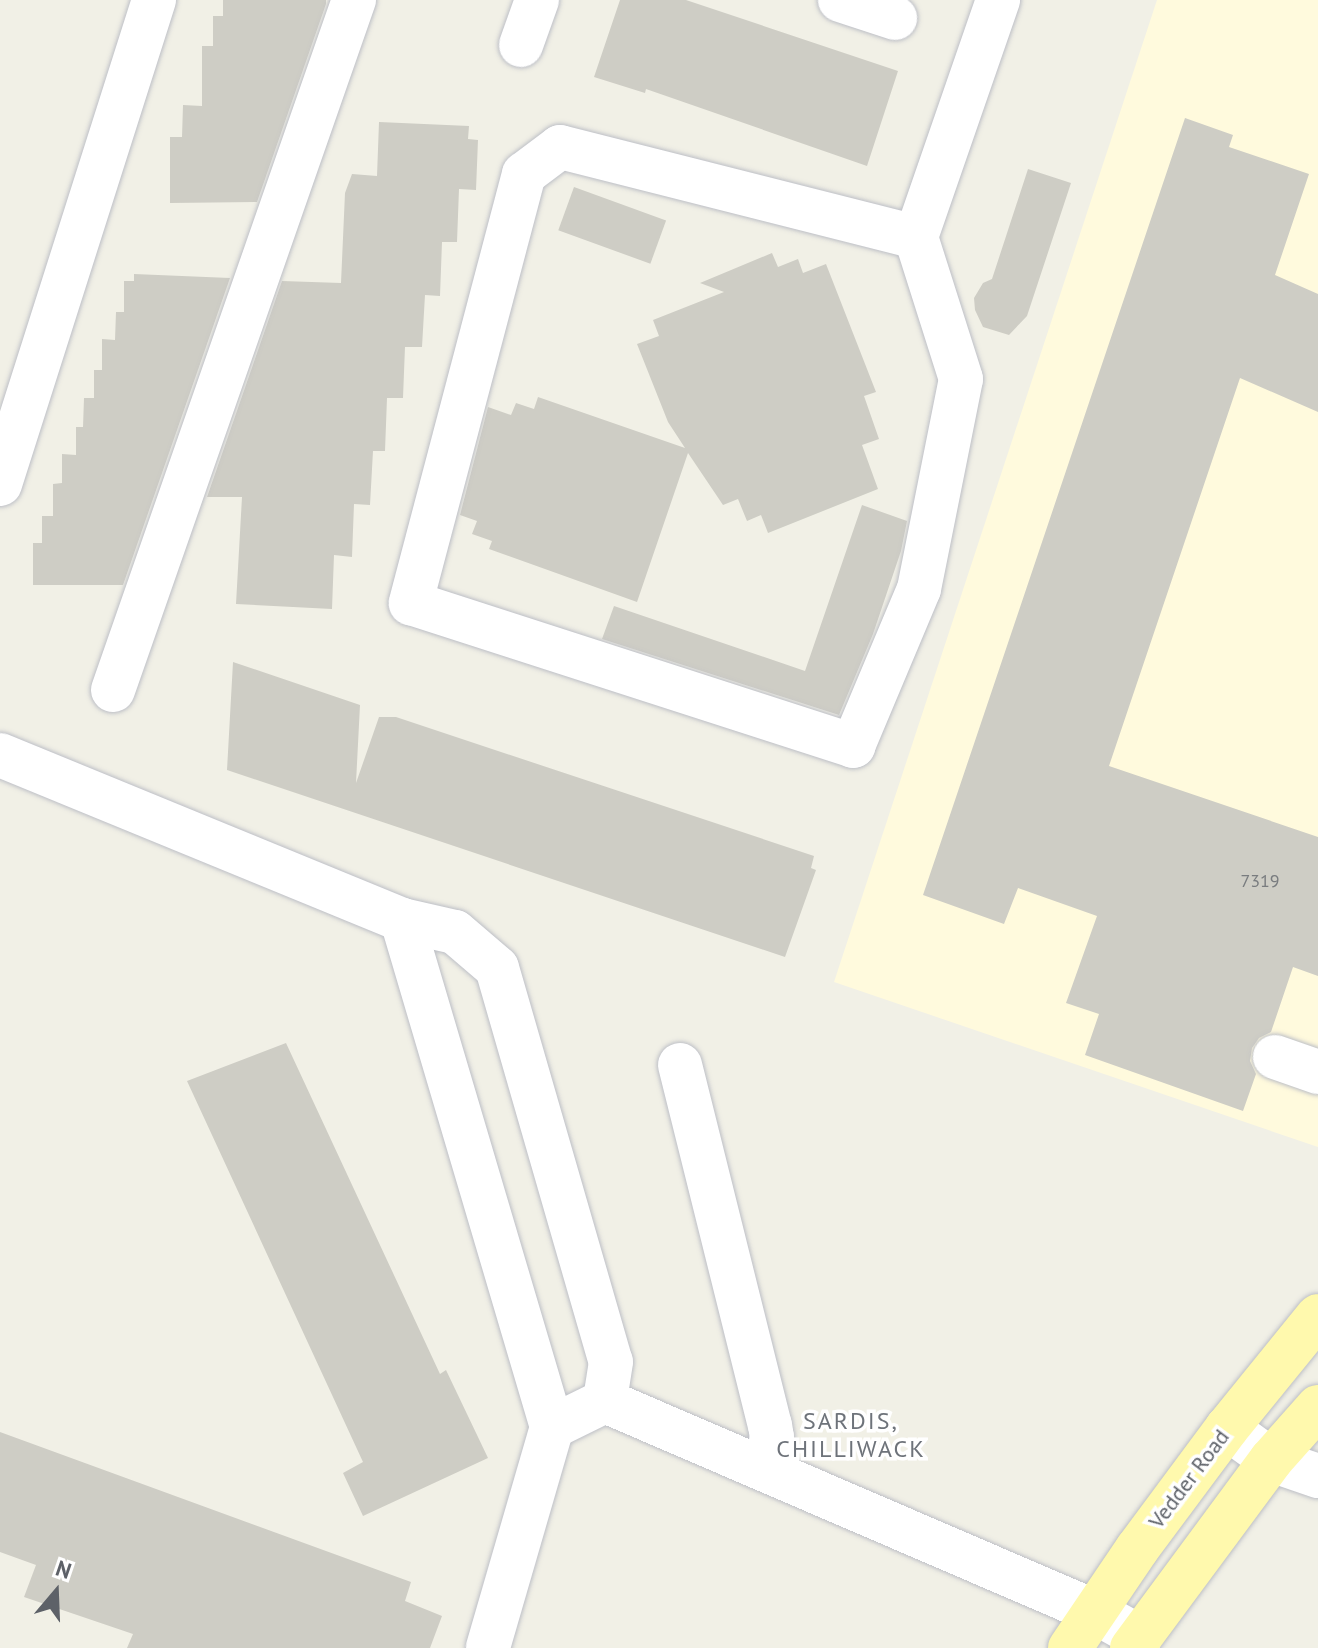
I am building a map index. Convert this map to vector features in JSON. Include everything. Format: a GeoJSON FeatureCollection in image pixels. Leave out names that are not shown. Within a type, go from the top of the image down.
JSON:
{"type":"FeatureCollection","features":[{"type":"Feature","properties":{"kind":"main road","name":"Vedder Road"},"geometry":{"type":"LineString","coordinates":[[1070,1648],[1093,1611],[1227,1428],[1318,1316]]}},
{"type":"Feature","properties":{"kind":"main road"},"geometry":{"type":"LineString","coordinates":[[1136,1642],[1271,1460],[1318,1407]]}},
{"type":"Feature","properties":{"kind":"street"},"geometry":{"type":"LineString","coordinates":[[0,484],[154,0]]}},
{"type":"Feature","properties":{"kind":"street"},"geometry":{"type":"LineString","coordinates":[[113,690],[354,0]]}},
{"type":"Feature","properties":{"kind":"street"},"geometry":{"type":"LineString","coordinates":[[521,45],[537,0]]}},
{"type":"Feature","properties":{"kind":"street"},"geometry":{"type":"LineString","coordinates":[[840,0],[895,18]]}},
{"type":"Feature","properties":{"kind":"street"},"geometry":{"type":"LineString","coordinates":[[916,237],[560,147],[524,174],[411,603],[853,746],[919,589],[961,379],[916,237],[998,0]]}},
{"type":"Feature","properties":{"kind":"street"},"geometry":{"type":"LineString","coordinates":[[0,755],[402,920],[455,932],[497,968],[611,1362],[605,1401]]}},
{"type":"Feature","properties":{"kind":"street"},"geometry":{"type":"LineString","coordinates":[[402,920],[552,1427],[488,1648]]}},
{"type":"Feature","properties":{"kind":"street"},"geometry":{"type":"LineString","coordinates":[[1275,1057],[1318,1072]]}},
{"type":"Feature","properties":{"kind":"street"},"geometry":{"type":"LineString","coordinates":[[680,1065],[770,1425],[772,1437],[765,1469]]}},
{"type":"Feature","properties":{"kind":"street"},"geometry":{"type":"LineString","coordinates":[[552,1427],[605,1401],[1093,1611],[1136,1642]]}},
{"type":"Feature","properties":{"kind":"street"},"geometry":{"type":"LineString","coordinates":[[1227,1428],[1271,1460],[1318,1476]]}},
{"type":"Feature","properties":{"kind":"shaded area"},"geometry":{"type":"Polygon","coordinates":[[[1157,0],[1318,0],[1318,1147],[834,982],[1157,0]]]}},
{"type":"Feature","properties":{"kind":"building"},"geometry":{"type":"Polygon","coordinates":[[[223,0],[326,0],[326,4],[257,202],[170,203],[170,137],[182,137],[183,105],[202,106],[202,46],[213,46],[213,16],[223,16],[223,0]]]}},
{"type":"Feature","properties":{"kind":"building"},"geometry":{"type":"Polygon","coordinates":[[[620,0],[686,0],[898,71],[867,166],[646,89],[645,93],[594,77],[620,0]]]}},
{"type":"Feature","properties":{"kind":"building"},"geometry":{"type":"Polygon","coordinates":[[[1185,118],[1233,135],[1229,147],[1309,174],[1275,275],[1318,294],[1318,412],[1240,378],[1109,766],[1318,837],[1318,976],[1293,967],[1271,1032],[1259,1038],[1252,1048],[1250,1061],[1256,1074],[1243,1111],[1085,1055],[1099,1014],[1066,1003],[1097,916],[1018,888],[1004,924],[923,895],[1185,118]]]}},
{"type":"Feature","properties":{"kind":"building"},"geometry":{"type":"Polygon","coordinates":[[[379,122],[469,126],[468,139],[478,140],[476,190],[459,189],[457,242],[442,242],[440,296],[425,295],[422,347],[405,347],[403,398],[387,398],[385,451],[373,451],[370,505],[354,504],[352,557],[334,555],[332,609],[236,604],[242,497],[207,497],[282,281],[341,283],[345,193],[352,174],[377,176],[379,122]]]}},
{"type":"Feature","properties":{"kind":"building"},"geometry":{"type":"Polygon","coordinates":[[[1028,169],[1071,183],[1027,316],[1009,335],[983,327],[975,310],[974,298],[983,283],[992,279],[1028,169]]]}},
{"type":"Feature","properties":{"kind":"building"},"geometry":{"type":"Polygon","coordinates":[[[574,187],[666,221],[650,264],[558,230],[574,187]]]}},
{"type":"Feature","properties":{"kind":"building"},"geometry":{"type":"Polygon","coordinates":[[[772,253],[778,267],[798,259],[803,273],[826,264],[876,392],[864,396],[879,439],[862,445],[878,489],[768,533],[761,515],[747,521],[738,499],[723,505],[688,453],[637,602],[489,549],[492,541],[472,534],[477,521],[460,515],[488,407],[511,415],[516,403],[534,409],[538,397],[685,448],[668,422],[637,344],[659,336],[653,320],[724,292],[700,283],[772,253]]]}},
{"type":"Feature","properties":{"kind":"building"},"geometry":{"type":"Polygon","coordinates":[[[134,274],[230,278],[123,585],[33,585],[33,543],[42,543],[42,516],[53,516],[53,484],[62,483],[62,454],[76,455],[76,427],[83,427],[84,398],[94,398],[94,370],[102,370],[102,339],[115,340],[116,312],[124,312],[124,281],[134,281],[134,274]]]}},
{"type":"Feature","properties":{"kind":"building"},"geometry":{"type":"Polygon","coordinates":[[[862,505],[907,521],[901,551],[873,634],[839,715],[602,639],[614,606],[805,671],[862,505]]]}},
{"type":"Feature","properties":{"kind":"building"},"geometry":{"type":"Polygon","coordinates":[[[233,662],[360,705],[356,783],[379,717],[396,717],[814,856],[811,868],[816,870],[785,957],[227,770],[233,662]]]}},
{"type":"Feature","properties":{"kind":"building"},"geometry":{"type":"Polygon","coordinates":[[[286,1043],[440,1374],[446,1370],[488,1458],[363,1516],[343,1473],[363,1462],[187,1081],[286,1043]]]}},
{"type":"Feature","properties":{"kind":"building"},"geometry":{"type":"Polygon","coordinates":[[[0,1432],[411,1582],[405,1601],[442,1616],[430,1648],[127,1648],[133,1634],[24,1597],[36,1565],[0,1552],[0,1432]]]}},
{"type":"Feature","properties":{"kind":"district","name":"SARDIS, CHILLIWACK"},"geometry":{"type":"Point","coordinates":[851,1435]}}]}
